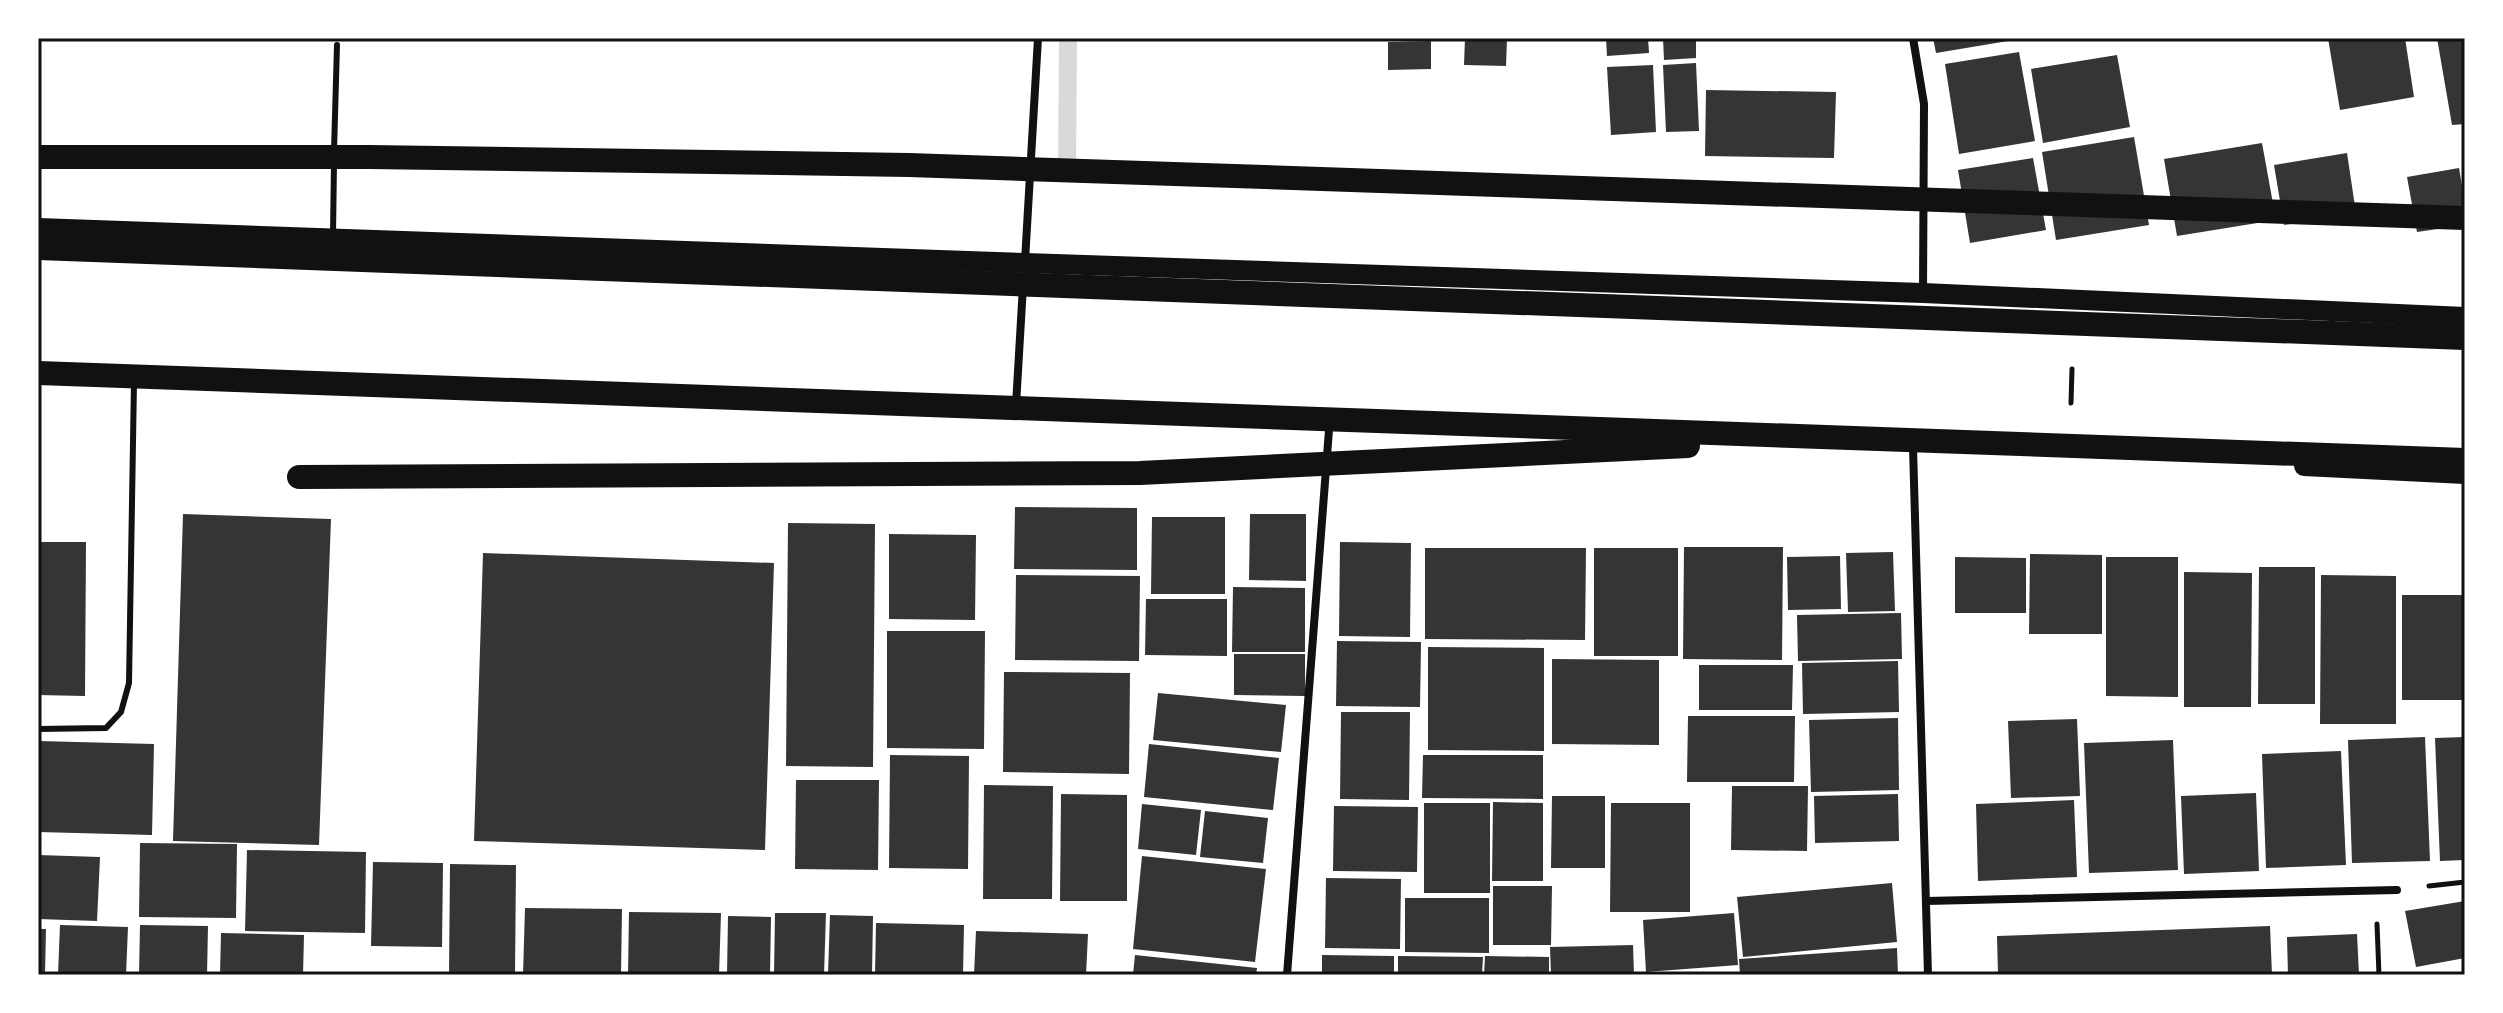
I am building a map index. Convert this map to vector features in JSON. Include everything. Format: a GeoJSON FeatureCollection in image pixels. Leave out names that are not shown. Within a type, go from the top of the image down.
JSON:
{"type":"FeatureCollection","features":[{"type":"Feature","properties":{"kind":"highway"},"geometry":{"type":"LineString","coordinates":[[38,157],[353,157],[909,165],[2465,218]]}},
{"type":"Feature","properties":{"kind":"highway"},"geometry":{"type":"LineString","coordinates":[[38,248],[2465,338]]}},
{"type":"Feature","properties":{"kind":"highway"},"geometry":{"type":"LineString","coordinates":[[38,375],[2465,460]]}},
{"type":"Feature","properties":{"kind":"highway"},"geometry":{"type":"LineString","coordinates":[[299,477],[1140,473],[1856,438]]}},
{"type":"Feature","properties":{"kind":"main road"},"geometry":{"type":"LineString","coordinates":[[38,228],[1923,293],[2465,317]]}},
{"type":"Feature","properties":{"kind":"main road"},"geometry":{"type":"LineString","coordinates":[[38,375],[1015,418],[1913,447],[2465,474]]}},
{"type":"Feature","properties":{"kind":"street"},"geometry":{"type":"LineString","coordinates":[[1015,418],[1038,38]]}},
{"type":"Feature","properties":{"kind":"street"},"geometry":{"type":"LineString","coordinates":[[1913,38],[1924,104],[1923,293]]}},
{"type":"Feature","properties":{"kind":"street"},"geometry":{"type":"LineString","coordinates":[[1287,975],[1329,430]]}},
{"type":"Feature","properties":{"kind":"street"},"geometry":{"type":"LineString","coordinates":[[1913,447],[1928,975]]}},
{"type":"Feature","properties":{"kind":"street"},"geometry":{"type":"LineString","coordinates":[[1926,901],[2397,890]]}},
{"type":"Feature","properties":{"kind":"lane"},"geometry":{"type":"LineString","coordinates":[[332,238],[337,45]]}},
{"type":"Feature","properties":{"kind":"lane"},"geometry":{"type":"LineString","coordinates":[[38,729],[106,728],[121,712],[129,683],[134,380]]}},
{"type":"Feature","properties":{"kind":"path"},"geometry":{"type":"LineString","coordinates":[[2068,455],[2076,300]]}},
{"type":"Feature","properties":{"kind":"path"},"geometry":{"type":"LineString","coordinates":[[2376,891],[2379,975]]}},
{"type":"Feature","properties":{"kind":"building"},"geometry":{"type":"Polygon","coordinates":[[[1465,38],[1507,38],[1506,66],[1464,65],[1465,38]]]}},
{"type":"Feature","properties":{"kind":"building"},"geometry":{"type":"Polygon","coordinates":[[[1606,38],[1648,38],[1649,53],[1607,56],[1606,38]]]}},
{"type":"Feature","properties":{"kind":"building"},"geometry":{"type":"Polygon","coordinates":[[[1663,38],[1696,38],[1696,58],[1664,60],[1663,38]]]}},
{"type":"Feature","properties":{"kind":"building"},"geometry":{"type":"Polygon","coordinates":[[[1933,38],[2008,38],[2008,41],[1936,53],[1933,38]]]}},
{"type":"Feature","properties":{"kind":"building"},"geometry":{"type":"Polygon","coordinates":[[[2328,38],[2405,38],[2414,97],[2340,110],[2328,38]]]}},
{"type":"Feature","properties":{"kind":"building"},"geometry":{"type":"Polygon","coordinates":[[[2437,38],[2465,38],[2465,124],[2452,125],[2437,38]]]}},
{"type":"Feature","properties":{"kind":"building"},"geometry":{"type":"Polygon","coordinates":[[[1431,41],[1431,69],[1388,70],[1388,42],[1431,41]]]}},
{"type":"Feature","properties":{"kind":"building"},"geometry":{"type":"Polygon","coordinates":[[[2019,52],[2035,141],[1959,154],[1945,64],[2019,52]]]}},
{"type":"Feature","properties":{"kind":"building"},"geometry":{"type":"Polygon","coordinates":[[[2117,55],[2130,127],[2043,143],[2031,69],[2117,55]]]}},
{"type":"Feature","properties":{"kind":"building"},"geometry":{"type":"Polygon","coordinates":[[[1696,63],[1699,131],[1666,132],[1663,65],[1696,63]]]}},
{"type":"Feature","properties":{"kind":"building"},"geometry":{"type":"Polygon","coordinates":[[[1653,65],[1656,132],[1611,135],[1607,67],[1653,65]]]}},
{"type":"Feature","properties":{"kind":"building"},"geometry":{"type":"Polygon","coordinates":[[[1706,90],[1836,92],[1834,158],[1705,156],[1706,90]]]}},
{"type":"Feature","properties":{"kind":"building"},"geometry":{"type":"Polygon","coordinates":[[[2134,137],[2149,225],[2056,240],[2042,152],[2134,137]]]}},
{"type":"Feature","properties":{"kind":"building"},"geometry":{"type":"Polygon","coordinates":[[[2262,143],[2276,220],[2177,236],[2164,159],[2262,143]]]}},
{"type":"Feature","properties":{"kind":"building"},"geometry":{"type":"Polygon","coordinates":[[[2347,153],[2356,213],[2284,225],[2274,165],[2347,153]]]}},
{"type":"Feature","properties":{"kind":"building"},"geometry":{"type":"Polygon","coordinates":[[[2033,158],[2046,230],[1970,243],[1958,170],[2033,158]]]}},
{"type":"Feature","properties":{"kind":"building"},"geometry":{"type":"Polygon","coordinates":[[[2459,168],[2465,225],[2417,232],[2407,177],[2459,168]]]}},
{"type":"Feature","properties":{"kind":"building"},"geometry":{"type":"Polygon","coordinates":[[[1015,507],[1137,508],[1137,570],[1014,569],[1015,507]]]}},
{"type":"Feature","properties":{"kind":"building"},"geometry":{"type":"Polygon","coordinates":[[[183,514],[331,519],[319,845],[173,841],[183,514]]]}},
{"type":"Feature","properties":{"kind":"building"},"geometry":{"type":"Polygon","coordinates":[[[1250,514],[1306,514],[1306,581],[1249,580],[1250,514]]]}},
{"type":"Feature","properties":{"kind":"building"},"geometry":{"type":"Polygon","coordinates":[[[1152,517],[1225,517],[1225,594],[1151,594],[1152,517]]]}},
{"type":"Feature","properties":{"kind":"building"},"geometry":{"type":"Polygon","coordinates":[[[788,523],[875,524],[873,767],[786,766],[788,523]]]}},
{"type":"Feature","properties":{"kind":"building"},"geometry":{"type":"Polygon","coordinates":[[[889,534],[976,535],[975,620],[889,619],[889,534]]]}},
{"type":"Feature","properties":{"kind":"building"},"geometry":{"type":"Polygon","coordinates":[[[38,542],[86,542],[85,696],[38,695],[38,542]]]}},
{"type":"Feature","properties":{"kind":"building"},"geometry":{"type":"Polygon","coordinates":[[[1340,542],[1411,543],[1410,637],[1339,636],[1340,542]]]}},
{"type":"Feature","properties":{"kind":"building"},"geometry":{"type":"Polygon","coordinates":[[[1684,547],[1783,547],[1782,660],[1683,659],[1684,547]]]}},
{"type":"Feature","properties":{"kind":"building"},"geometry":{"type":"Polygon","coordinates":[[[1425,548],[1586,548],[1585,640],[1425,639],[1425,548]]]}},
{"type":"Feature","properties":{"kind":"building"},"geometry":{"type":"Polygon","coordinates":[[[1594,548],[1678,548],[1678,656],[1594,656],[1594,548]]]}},
{"type":"Feature","properties":{"kind":"building"},"geometry":{"type":"Polygon","coordinates":[[[1893,552],[1895,611],[1848,612],[1846,553],[1893,552]]]}},
{"type":"Feature","properties":{"kind":"building"},"geometry":{"type":"Polygon","coordinates":[[[483,553],[774,563],[765,850],[474,841],[483,553]]]}},
{"type":"Feature","properties":{"kind":"building"},"geometry":{"type":"Polygon","coordinates":[[[2030,554],[2102,555],[2102,634],[2029,634],[2030,554]]]}},
{"type":"Feature","properties":{"kind":"building"},"geometry":{"type":"Polygon","coordinates":[[[1840,556],[1841,609],[1788,610],[1787,557],[1840,556]]]}},
{"type":"Feature","properties":{"kind":"building"},"geometry":{"type":"Polygon","coordinates":[[[1955,557],[2026,558],[2026,613],[1955,613],[1955,557]]]}},
{"type":"Feature","properties":{"kind":"building"},"geometry":{"type":"Polygon","coordinates":[[[2106,557],[2178,557],[2178,697],[2106,696],[2106,557]]]}},
{"type":"Feature","properties":{"kind":"building"},"geometry":{"type":"Polygon","coordinates":[[[2259,567],[2315,567],[2315,704],[2258,704],[2259,567]]]}},
{"type":"Feature","properties":{"kind":"building"},"geometry":{"type":"Polygon","coordinates":[[[2184,572],[2252,573],[2251,707],[2184,707],[2184,572]]]}},
{"type":"Feature","properties":{"kind":"building"},"geometry":{"type":"Polygon","coordinates":[[[1016,575],[1140,576],[1139,661],[1015,660],[1016,575]]]}},
{"type":"Feature","properties":{"kind":"building"},"geometry":{"type":"Polygon","coordinates":[[[2321,575],[2396,576],[2396,724],[2320,724],[2321,575]]]}},
{"type":"Feature","properties":{"kind":"building"},"geometry":{"type":"Polygon","coordinates":[[[1233,587],[1305,588],[1305,652],[1232,652],[1233,587]]]}},
{"type":"Feature","properties":{"kind":"building"},"geometry":{"type":"Polygon","coordinates":[[[2402,595],[2465,595],[2465,700],[2402,700],[2402,595]]]}},
{"type":"Feature","properties":{"kind":"building"},"geometry":{"type":"Polygon","coordinates":[[[1146,599],[1227,599],[1227,656],[1145,655],[1146,599]]]}},
{"type":"Feature","properties":{"kind":"building"},"geometry":{"type":"Polygon","coordinates":[[[1901,613],[1902,659],[1798,661],[1797,615],[1901,613]]]}},
{"type":"Feature","properties":{"kind":"building"},"geometry":{"type":"Polygon","coordinates":[[[887,631],[985,631],[984,749],[887,748],[887,631]]]}},
{"type":"Feature","properties":{"kind":"building"},"geometry":{"type":"Polygon","coordinates":[[[1337,641],[1421,642],[1420,707],[1336,706],[1337,641]]]}},
{"type":"Feature","properties":{"kind":"building"},"geometry":{"type":"Polygon","coordinates":[[[1428,647],[1544,648],[1544,751],[1428,750],[1428,647]]]}},
{"type":"Feature","properties":{"kind":"building"},"geometry":{"type":"Polygon","coordinates":[[[1234,654],[1305,654],[1305,696],[1234,695],[1234,654]]]}},
{"type":"Feature","properties":{"kind":"building"},"geometry":{"type":"Polygon","coordinates":[[[1552,659],[1659,660],[1659,745],[1552,744],[1552,659]]]}},
{"type":"Feature","properties":{"kind":"building"},"geometry":{"type":"Polygon","coordinates":[[[1898,661],[1899,712],[1803,714],[1802,663],[1898,661]]]}},
{"type":"Feature","properties":{"kind":"building"},"geometry":{"type":"Polygon","coordinates":[[[1699,665],[1793,665],[1792,710],[1699,710],[1699,665]]]}},
{"type":"Feature","properties":{"kind":"building"},"geometry":{"type":"Polygon","coordinates":[[[1004,672],[1130,673],[1129,774],[1003,772],[1004,672]]]}},
{"type":"Feature","properties":{"kind":"building"},"geometry":{"type":"Polygon","coordinates":[[[1158,693],[1286,705],[1281,752],[1153,740],[1158,693]]]}},
{"type":"Feature","properties":{"kind":"building"},"geometry":{"type":"Polygon","coordinates":[[[1341,712],[1410,712],[1409,800],[1340,799],[1341,712]]]}},
{"type":"Feature","properties":{"kind":"building"},"geometry":{"type":"Polygon","coordinates":[[[1688,716],[1795,716],[1794,782],[1687,782],[1688,716]]]}},
{"type":"Feature","properties":{"kind":"building"},"geometry":{"type":"Polygon","coordinates":[[[1898,718],[1899,790],[1811,792],[1809,720],[1898,718]]]}},
{"type":"Feature","properties":{"kind":"building"},"geometry":{"type":"Polygon","coordinates":[[[2077,719],[2080,796],[2011,798],[2008,721],[2077,719]]]}},
{"type":"Feature","properties":{"kind":"building"},"geometry":{"type":"Polygon","coordinates":[[[2425,737],[2430,861],[2352,863],[2348,740],[2425,737]]]}},
{"type":"Feature","properties":{"kind":"building"},"geometry":{"type":"Polygon","coordinates":[[[2465,737],[2465,860],[2440,861],[2435,738],[2465,737]]]}},
{"type":"Feature","properties":{"kind":"building"},"geometry":{"type":"Polygon","coordinates":[[[2173,740],[2178,870],[2089,873],[2084,743],[2173,740]]]}},
{"type":"Feature","properties":{"kind":"building"},"geometry":{"type":"Polygon","coordinates":[[[38,741],[154,744],[152,835],[38,832],[38,741]]]}},
{"type":"Feature","properties":{"kind":"building"},"geometry":{"type":"Polygon","coordinates":[[[1149,744],[1279,758],[1273,810],[1144,797],[1149,744]]]}},
{"type":"Feature","properties":{"kind":"building"},"geometry":{"type":"Polygon","coordinates":[[[2341,751],[2346,865],[2266,868],[2262,754],[2341,751]]]}},
{"type":"Feature","properties":{"kind":"building"},"geometry":{"type":"Polygon","coordinates":[[[890,755],[969,756],[968,869],[889,868],[890,755]]]}},
{"type":"Feature","properties":{"kind":"building"},"geometry":{"type":"Polygon","coordinates":[[[1423,755],[1543,755],[1543,799],[1422,798],[1423,755]]]}},
{"type":"Feature","properties":{"kind":"building"},"geometry":{"type":"Polygon","coordinates":[[[796,780],[879,780],[878,870],[795,869],[796,780]]]}},
{"type":"Feature","properties":{"kind":"building"},"geometry":{"type":"Polygon","coordinates":[[[984,785],[1053,786],[1052,899],[983,899],[984,785]]]}},
{"type":"Feature","properties":{"kind":"building"},"geometry":{"type":"Polygon","coordinates":[[[1732,786],[1808,786],[1807,851],[1731,850],[1732,786]]]}},
{"type":"Feature","properties":{"kind":"building"},"geometry":{"type":"Polygon","coordinates":[[[2256,793],[2259,871],[2184,874],[2181,796],[2256,793]]]}},
{"type":"Feature","properties":{"kind":"building"},"geometry":{"type":"Polygon","coordinates":[[[1061,794],[1127,795],[1127,901],[1060,901],[1061,794]]]}},
{"type":"Feature","properties":{"kind":"building"},"geometry":{"type":"Polygon","coordinates":[[[1898,794],[1899,841],[1815,843],[1814,796],[1898,794]]]}},
{"type":"Feature","properties":{"kind":"building"},"geometry":{"type":"Polygon","coordinates":[[[1552,796],[1605,796],[1605,868],[1551,868],[1552,796]]]}},
{"type":"Feature","properties":{"kind":"building"},"geometry":{"type":"Polygon","coordinates":[[[2074,800],[2077,877],[1978,881],[1976,804],[2074,800]]]}},
{"type":"Feature","properties":{"kind":"building"},"geometry":{"type":"Polygon","coordinates":[[[1493,802],[1543,803],[1543,881],[1492,881],[1493,802]]]}},
{"type":"Feature","properties":{"kind":"building"},"geometry":{"type":"Polygon","coordinates":[[[1424,803],[1490,803],[1490,893],[1424,893],[1424,803]]]}},
{"type":"Feature","properties":{"kind":"building"},"geometry":{"type":"Polygon","coordinates":[[[1611,803],[1690,803],[1690,912],[1610,912],[1611,803]]]}},
{"type":"Feature","properties":{"kind":"building"},"geometry":{"type":"Polygon","coordinates":[[[1142,804],[1201,810],[1196,855],[1138,849],[1142,804]]]}},
{"type":"Feature","properties":{"kind":"building"},"geometry":{"type":"Polygon","coordinates":[[[1334,806],[1418,807],[1417,872],[1333,871],[1334,806]]]}},
{"type":"Feature","properties":{"kind":"building"},"geometry":{"type":"Polygon","coordinates":[[[1205,811],[1268,818],[1263,863],[1200,857],[1205,811]]]}},
{"type":"Feature","properties":{"kind":"building"},"geometry":{"type":"Polygon","coordinates":[[[140,843],[237,844],[236,918],[139,917],[140,843]]]}},
{"type":"Feature","properties":{"kind":"building"},"geometry":{"type":"Polygon","coordinates":[[[247,850],[366,852],[365,933],[245,931],[247,850]]]}},
{"type":"Feature","properties":{"kind":"building"},"geometry":{"type":"Polygon","coordinates":[[[38,855],[100,857],[97,921],[38,919],[38,855]]]}},
{"type":"Feature","properties":{"kind":"building"},"geometry":{"type":"Polygon","coordinates":[[[1142,856],[1266,869],[1255,962],[1133,949],[1142,856]]]}},
{"type":"Feature","properties":{"kind":"building"},"geometry":{"type":"Polygon","coordinates":[[[373,862],[443,863],[442,947],[371,946],[373,862]]]}},
{"type":"Feature","properties":{"kind":"building"},"geometry":{"type":"Polygon","coordinates":[[[450,864],[516,865],[515,975],[449,975],[450,864]]]}},
{"type":"Feature","properties":{"kind":"building"},"geometry":{"type":"Polygon","coordinates":[[[1326,878],[1401,879],[1400,949],[1325,948],[1326,878]]]}},
{"type":"Feature","properties":{"kind":"building"},"geometry":{"type":"Polygon","coordinates":[[[1892,883],[1897,942],[1743,957],[1737,897],[1892,883]]]}},
{"type":"Feature","properties":{"kind":"building"},"geometry":{"type":"Polygon","coordinates":[[[1493,886],[1552,886],[1551,945],[1493,945],[1493,886]]]}},
{"type":"Feature","properties":{"kind":"building"},"geometry":{"type":"Polygon","coordinates":[[[1405,898],[1489,898],[1489,953],[1405,952],[1405,898]]]}},
{"type":"Feature","properties":{"kind":"building"},"geometry":{"type":"Polygon","coordinates":[[[2465,901],[2465,958],[2416,967],[2405,911],[2465,901]]]}},
{"type":"Feature","properties":{"kind":"building"},"geometry":{"type":"Polygon","coordinates":[[[525,908],[622,909],[621,975],[523,975],[525,908]]]}},
{"type":"Feature","properties":{"kind":"building"},"geometry":{"type":"Polygon","coordinates":[[[629,912],[721,913],[719,975],[628,975],[629,912]]]}},
{"type":"Feature","properties":{"kind":"building"},"geometry":{"type":"Polygon","coordinates":[[[775,913],[826,913],[824,975],[774,975],[775,913]]]}},
{"type":"Feature","properties":{"kind":"building"},"geometry":{"type":"Polygon","coordinates":[[[1734,913],[1738,965],[1646,972],[1643,920],[1734,913]]]}},
{"type":"Feature","properties":{"kind":"building"},"geometry":{"type":"Polygon","coordinates":[[[830,915],[873,916],[872,975],[828,975],[830,915]]]}},
{"type":"Feature","properties":{"kind":"building"},"geometry":{"type":"Polygon","coordinates":[[[728,916],[771,917],[770,975],[727,975],[728,916]]]}},
{"type":"Feature","properties":{"kind":"building"},"geometry":{"type":"Polygon","coordinates":[[[876,923],[964,925],[963,975],[875,975],[876,923]]]}},
{"type":"Feature","properties":{"kind":"building"},"geometry":{"type":"Polygon","coordinates":[[[60,925],[128,927],[126,975],[58,975],[60,925]]]}},
{"type":"Feature","properties":{"kind":"building"},"geometry":{"type":"Polygon","coordinates":[[[140,925],[208,926],[207,975],[139,975],[140,925]]]}},
{"type":"Feature","properties":{"kind":"building"},"geometry":{"type":"Polygon","coordinates":[[[2270,926],[2272,975],[1998,975],[1997,936],[2270,926]]]}},
{"type":"Feature","properties":{"kind":"building"},"geometry":{"type":"Polygon","coordinates":[[[38,929],[46,929],[45,975],[38,975],[38,929]]]}},
{"type":"Feature","properties":{"kind":"building"},"geometry":{"type":"Polygon","coordinates":[[[976,931],[1088,934],[1086,975],[974,975],[976,931]]]}},
{"type":"Feature","properties":{"kind":"building"},"geometry":{"type":"Polygon","coordinates":[[[221,933],[304,935],[303,975],[220,975],[221,933]]]}},
{"type":"Feature","properties":{"kind":"building"},"geometry":{"type":"Polygon","coordinates":[[[2357,934],[2359,975],[2288,975],[2287,937],[2357,934]]]}},
{"type":"Feature","properties":{"kind":"building"},"geometry":{"type":"Polygon","coordinates":[[[1633,945],[1634,975],[1551,975],[1550,947],[1633,945]]]}},
{"type":"Feature","properties":{"kind":"building"},"geometry":{"type":"Polygon","coordinates":[[[1897,948],[1898,975],[1740,975],[1739,959],[1897,948]]]}},
{"type":"Feature","properties":{"kind":"building"},"geometry":{"type":"Polygon","coordinates":[[[1135,955],[1257,968],[1256,975],[1133,975],[1135,955]]]}},
{"type":"Feature","properties":{"kind":"building"},"geometry":{"type":"Polygon","coordinates":[[[1322,955],[1394,956],[1394,975],[1322,975],[1322,955]]]}},
{"type":"Feature","properties":{"kind":"building"},"geometry":{"type":"Polygon","coordinates":[[[1398,956],[1483,957],[1482,975],[1398,975],[1398,956]]]}},
{"type":"Feature","properties":{"kind":"building"},"geometry":{"type":"Polygon","coordinates":[[[1485,956],[1549,957],[1549,975],[1484,975],[1485,956]]]}},
{"type":"Feature","properties":{"kind":"waterway"},"geometry":{"type":"LineString","coordinates":[[1067,172],[1068,38]]}}]}
